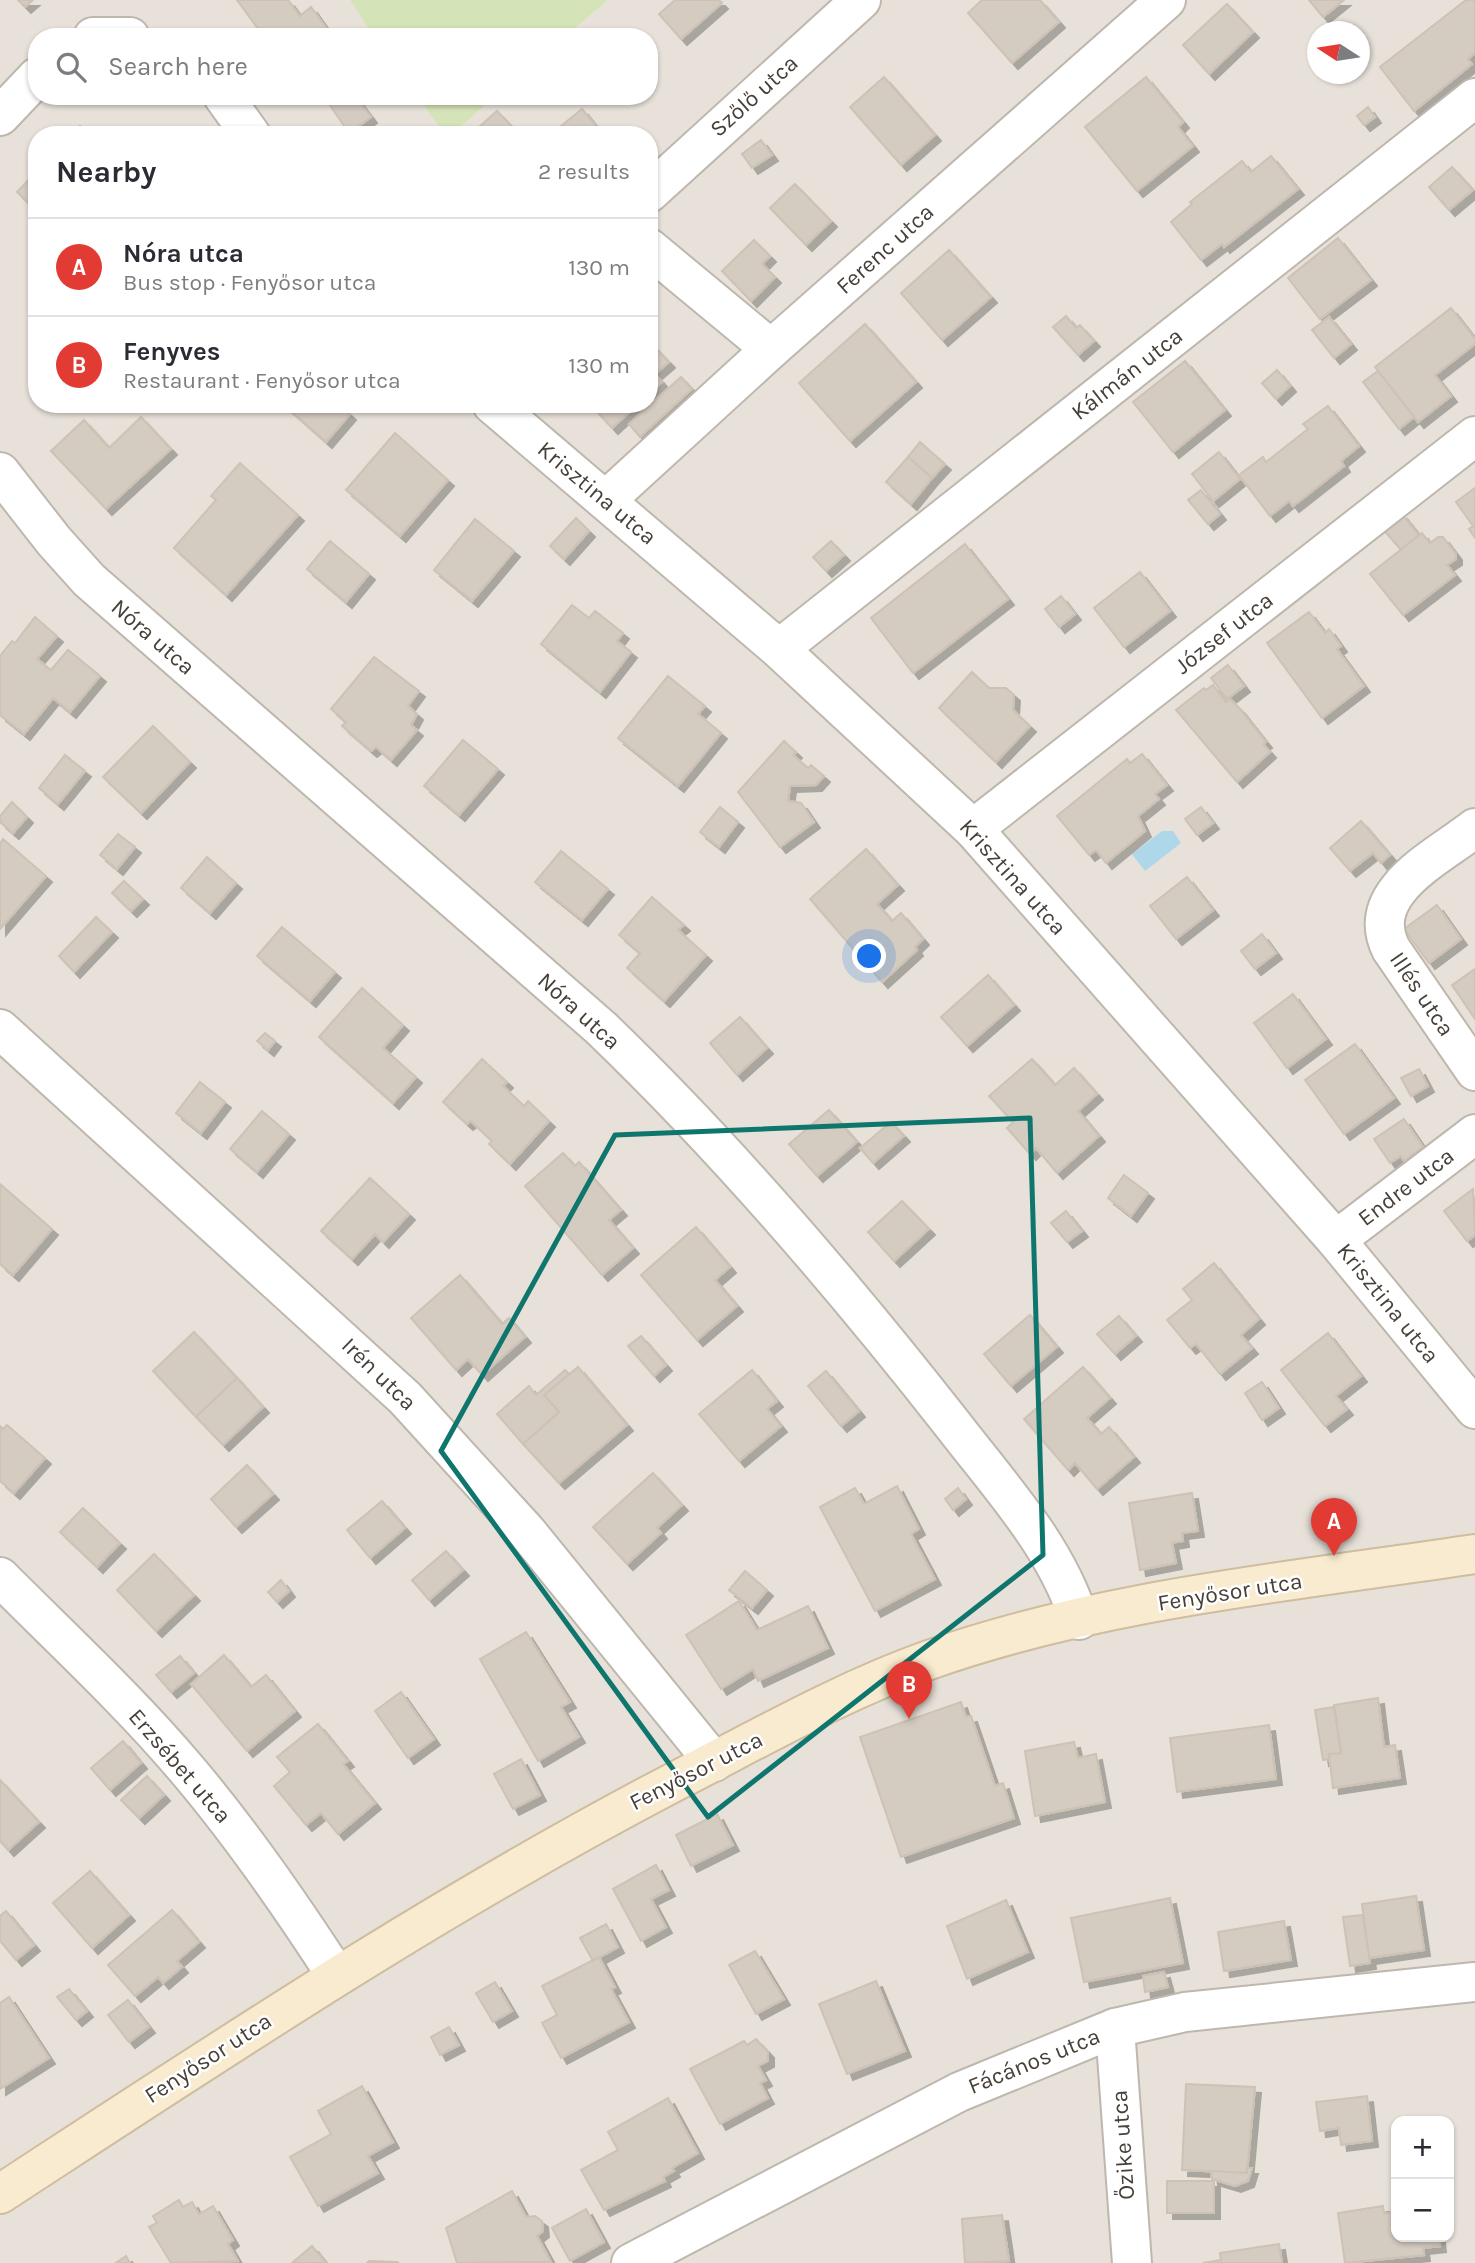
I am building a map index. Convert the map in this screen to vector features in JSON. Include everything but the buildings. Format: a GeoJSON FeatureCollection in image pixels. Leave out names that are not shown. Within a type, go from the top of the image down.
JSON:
{"type":"FeatureCollection","features":[{"type":"Feature","properties":{"kind":"street","name":"Szőlő utca"},"geometry":{"type":"LineString","coordinates":[[658,185],[861,0]]}},
{"type":"Feature","properties":{"kind":"street","name":"Ferenc utca"},"geometry":{"type":"LineString","coordinates":[[606,500],[771,349],[1166,0]]}},
{"type":"Feature","properties":{"kind":"street"},"geometry":{"type":"LineString","coordinates":[[0,116],[28,86]]}},
{"type":"Feature","properties":{"kind":"street","name":"Kálmán utca"},"geometry":{"type":"LineString","coordinates":[[779,649],[1475,98]]}},
{"type":"Feature","properties":{"kind":"street"},"geometry":{"type":"LineString","coordinates":[[229,105],[245,126]]}},
{"type":"Feature","properties":{"kind":"street"},"geometry":{"type":"LineString","coordinates":[[658,255],[771,349]]}},
{"type":"Feature","properties":{"kind":"street","name":"Krisztina utca"},"geometry":{"type":"LineString","coordinates":[[503,413],[779,649],[972,829],[1336,1240],[1475,1409]]}},
{"type":"Feature","properties":{"kind":"street","name":"József utca"},"geometry":{"type":"LineString","coordinates":[[972,829],[1475,436]]}},
{"type":"Feature","properties":{"kind":"street","name":"Nóra utca"},"geometry":{"type":"LineString","coordinates":[[0,472],[54,541],[89,580],[601,1028],[678,1105],[852,1298],[992,1476],[1057,1566],[1070,1589],[1079,1620]]}},
{"type":"Feature","properties":{"kind":"street","name":"Illés utca"},"geometry":{"type":"LineString","coordinates":[[1475,828],[1396,888],[1383,916],[1384,934],[1391,949],[1475,1071]]}},
{"type":"Feature","properties":{"kind":"street","name":"Irén utca"},"geometry":{"type":"LineString","coordinates":[[0,1029],[405,1398],[527,1532],[714,1762]]}},
{"type":"Feature","properties":{"kind":"street","name":"Endre utca"},"geometry":{"type":"LineString","coordinates":[[1336,1240],[1475,1134]]}},
{"type":"Feature","properties":{"kind":"street","name":"Fenyősor utca"},"geometry":{"type":"LineString","coordinates":[[0,2194],[336,1975],[563,1840],[835,1700],[926,1661],[993,1640],[1079,1620],[1254,1587],[1475,1554]]}},
{"type":"Feature","properties":{"kind":"street","name":"Erzsébet utca"},"geometry":{"type":"LineString","coordinates":[[0,1577],[104,1681],[187,1770],[282,1892],[336,1975]]}},
{"type":"Feature","properties":{"kind":"street","name":"Fácános utca"},"geometry":{"type":"LineString","coordinates":[[631,2263],[959,2092],[1115,2028],[1185,2012],[1475,1982]]}},
{"type":"Feature","properties":{"kind":"street","name":"Őzike utca"},"geometry":{"type":"LineString","coordinates":[[1115,2028],[1132,2263]]}},
{"type":"Feature","properties":{"kind":"highlighted area"},"geometry":{"type":"Polygon","coordinates":[[[1030,1118],[1043,1555],[708,1817],[441,1451],[615,1135],[1030,1118]]]}},
{"type":"Feature","properties":{"kind":"shaded area"},"geometry":{"type":"Polygon","coordinates":[[[0,0],[350,0],[368,28],[28,28],[28,105],[423,105],[439,126],[28,126],[28,413],[658,413],[658,126],[461,126],[486,105],[658,105],[658,28],[575,28],[608,0],[1475,0],[1475,2263],[0,2263],[0,0]]]}},
{"type":"Feature","properties":{"kind":"green space"},"geometry":{"type":"Polygon","coordinates":[[[350,0],[608,0],[575,28],[368,28],[350,0]]]}},
{"type":"Feature","properties":{"kind":"green space"},"geometry":{"type":"Polygon","coordinates":[[[423,105],[486,105],[461,126],[439,126],[423,105]]]}},
{"type":"Feature","properties":{"kind":"water"},"geometry":{"type":"Polygon","coordinates":[[[1162,831],[1173,831],[1181,843],[1145,871],[1132,854],[1162,831]]]}},
{"type":"Feature","properties":{"kind":"place","name":"Nóra utca"},"geometry":{"type":"Point","coordinates":[1334,1556]}},
{"type":"Feature","properties":{"kind":"place","name":"Fenyves"},"geometry":{"type":"Point","coordinates":[909,1719]}}]}
